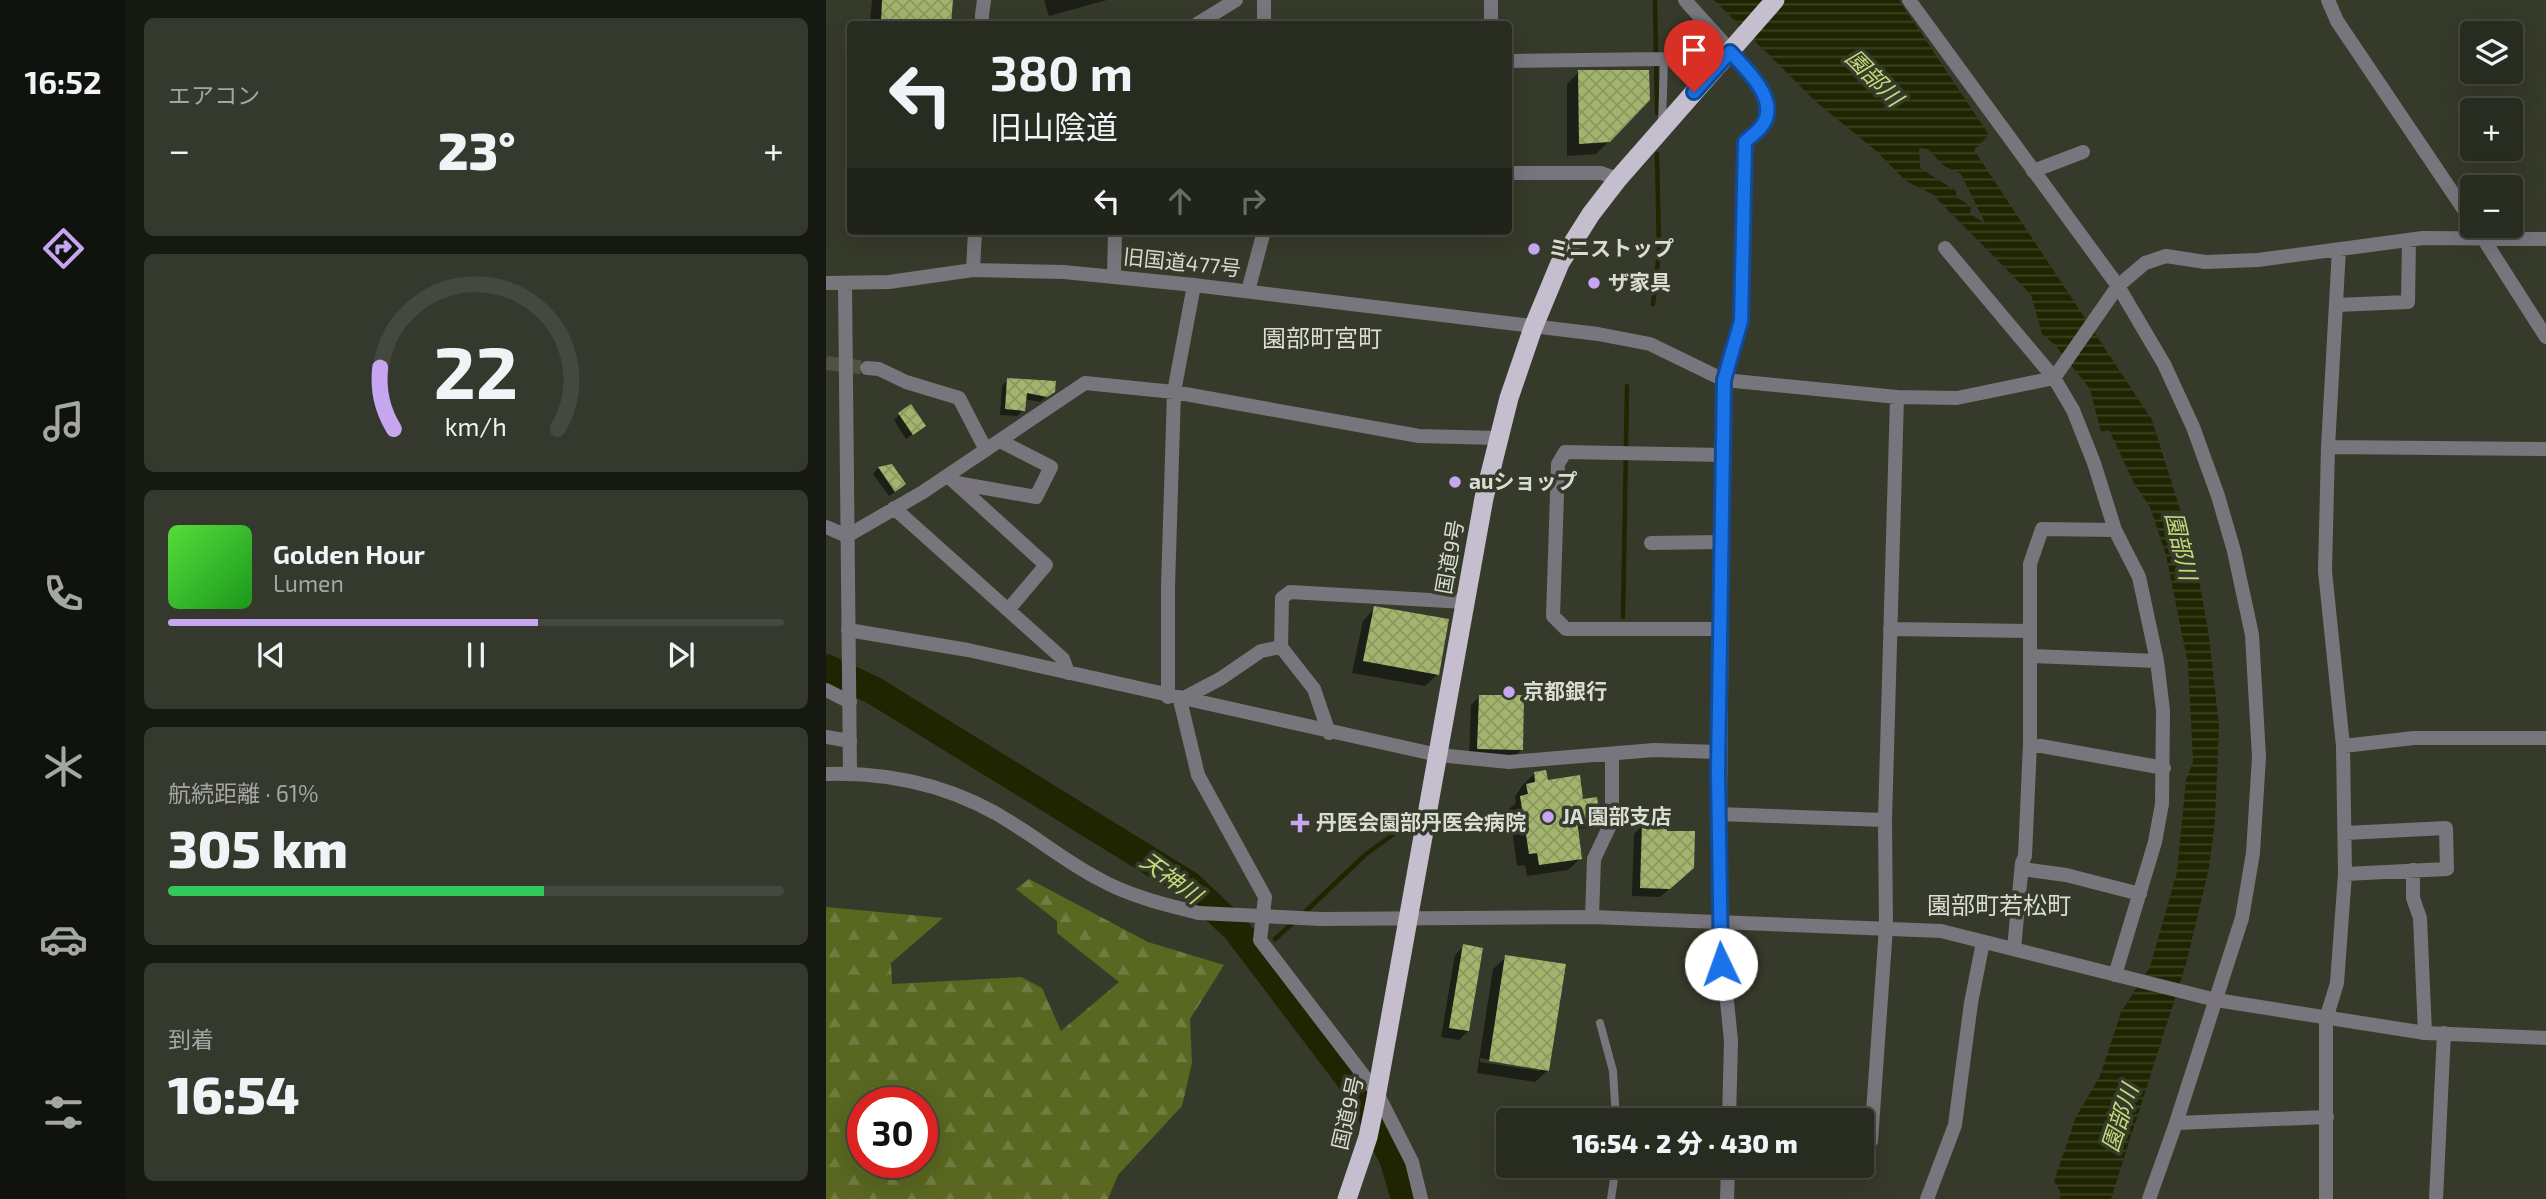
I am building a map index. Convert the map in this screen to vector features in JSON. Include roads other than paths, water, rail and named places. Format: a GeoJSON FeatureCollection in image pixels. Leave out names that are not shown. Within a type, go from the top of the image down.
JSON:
{"type":"FeatureCollection","features":[{"type":"Feature","properties":{"kind":"highway","name":"国道9号"},"geometry":{"type":"LineString","coordinates":[[1347,1199],[1368,1137],[1376,1098],[1465,602],[1498,438],[1533,328],[1571,243],[1618,179],[1662,128],[1736,59],[1744,34],[1775,0]]}},
{"type":"Feature","properties":{"kind":"street"},"geometry":{"type":"LineString","coordinates":[[982,20],[984,0]]}},
{"type":"Feature","properties":{"kind":"street"},"geometry":{"type":"LineString","coordinates":[[1203,21],[1236,0]]}},
{"type":"Feature","properties":{"kind":"street"},"geometry":{"type":"LineString","coordinates":[[1264,0],[1264,21]]}},
{"type":"Feature","properties":{"kind":"street"},"geometry":{"type":"LineString","coordinates":[[1490,21],[1491,0]]}},
{"type":"Feature","properties":{"kind":"street"},"geometry":{"type":"LineString","coordinates":[[1685,0],[1762,91],[1767,111],[1761,127],[1745,142],[1741,321],[1724,380],[1718,921],[1731,1041],[1729,1108]]}},
{"type":"Feature","properties":{"kind":"street"},"geometry":{"type":"LineString","coordinates":[[1909,0],[2033,171],[2164,364],[2193,428],[2234,551],[2252,635],[2259,757],[2253,853],[2242,918],[2212,999],[2176,1124],[2149,1199]]}},
{"type":"Feature","properties":{"kind":"street"},"geometry":{"type":"LineString","coordinates":[[2328,0],[2337,21],[2460,204]]}},
{"type":"Feature","properties":{"kind":"street"},"geometry":{"type":"LineString","coordinates":[[1512,61],[1736,59]]}},
{"type":"Feature","properties":{"kind":"street"},"geometry":{"type":"LineString","coordinates":[[2033,171],[2084,152]]}},
{"type":"Feature","properties":{"kind":"street"},"geometry":{"type":"LineString","coordinates":[[1512,173],[1601,173],[1618,179]]}},
{"type":"Feature","properties":{"kind":"street"},"geometry":{"type":"LineString","coordinates":[[1724,380],[1897,397],[1957,398],[2058,373],[2114,290],[2145,263],[2166,256],[2204,262],[2258,260],[2460,232]]}},
{"type":"Feature","properties":{"kind":"street"},"geometry":{"type":"LineString","coordinates":[[973,270],[975,235]]}},
{"type":"Feature","properties":{"kind":"street"},"geometry":{"type":"LineString","coordinates":[[1114,276],[1115,235]]}},
{"type":"Feature","properties":{"kind":"street"},"geometry":{"type":"LineString","coordinates":[[1248,291],[1263,235]]}},
{"type":"Feature","properties":{"kind":"street"},"geometry":{"type":"LineString","coordinates":[[2523,236],[2546,239]]}},
{"type":"Feature","properties":{"kind":"street"},"geometry":{"type":"LineString","coordinates":[[2483,238],[2546,337]]}},
{"type":"Feature","properties":{"kind":"street"},"geometry":{"type":"LineString","coordinates":[[2336,305],[2408,302],[2409,240]]}},
{"type":"Feature","properties":{"kind":"street"},"geometry":{"type":"LineString","coordinates":[[1945,248],[2058,373],[2115,530],[2139,577],[2157,661],[2163,710],[2164,768],[2162,804],[2120,976]]}},
{"type":"Feature","properties":{"kind":"street"},"geometry":{"type":"LineString","coordinates":[[2326,1199],[2326,1019],[2337,984],[2345,874],[2343,746],[2325,571],[2328,447],[2339,249]]}},
{"type":"Feature","properties":{"kind":"street","name":"旧国道477号"},"geometry":{"type":"LineString","coordinates":[[826,283],[889,282],[973,270],[1114,276],[1598,334],[1650,344],[1724,380]]}},
{"type":"Feature","properties":{"kind":"street"},"geometry":{"type":"LineString","coordinates":[[845,284],[850,773]]}},
{"type":"Feature","properties":{"kind":"street"},"geometry":{"type":"LineString","coordinates":[[1194,285],[1174,392],[1168,587],[1174,698],[1198,775],[1265,897],[1260,940],[1376,1098],[1412,1162],[1421,1199]]}},
{"type":"Feature","properties":{"kind":"street"},"geometry":{"type":"LineString","coordinates":[[867,368],[879,369],[906,382],[959,398],[986,450]]}},
{"type":"Feature","properties":{"kind":"street"},"geometry":{"type":"LineString","coordinates":[[847,536],[894,508],[952,479],[986,450],[1086,383],[1174,392],[1419,436],[1498,438]]}},
{"type":"Feature","properties":{"kind":"street"},"geometry":{"type":"LineString","coordinates":[[1873,1108],[1886,928],[1885,820],[1897,397]]}},
{"type":"Feature","properties":{"kind":"street"},"geometry":{"type":"LineString","coordinates":[[952,479],[1036,497],[1051,467],[1000,441]]}},
{"type":"Feature","properties":{"kind":"street"},"geometry":{"type":"LineString","coordinates":[[2328,447],[2546,449]]}},
{"type":"Feature","properties":{"kind":"street"},"geometry":{"type":"LineString","coordinates":[[1720,629],[1566,629],[1553,616],[1558,464],[1565,452],[1723,455]]}},
{"type":"Feature","properties":{"kind":"street"},"geometry":{"type":"LineString","coordinates":[[952,479],[1046,565],[1008,610]]}},
{"type":"Feature","properties":{"kind":"street"},"geometry":{"type":"LineString","coordinates":[[894,508],[1063,659],[1068,673]]}},
{"type":"Feature","properties":{"kind":"street"},"geometry":{"type":"LineString","coordinates":[[826,527],[847,536]]}},
{"type":"Feature","properties":{"kind":"street"},"geometry":{"type":"LineString","coordinates":[[2014,948],[2025,856],[2030,744],[2031,564],[2042,529],[2115,530]]}},
{"type":"Feature","properties":{"kind":"street"},"geometry":{"type":"LineString","coordinates":[[1651,543],[1721,542]]}},
{"type":"Feature","properties":{"kind":"street"},"geometry":{"type":"LineString","coordinates":[[1329,733],[1314,689],[1281,647],[1282,598],[1290,592],[1465,602]]}},
{"type":"Feature","properties":{"kind":"street"},"geometry":{"type":"LineString","coordinates":[[1890,629],[2030,631]]}},
{"type":"Feature","properties":{"kind":"street"},"geometry":{"type":"LineString","coordinates":[[848,630],[968,650],[1329,733],[1438,755],[1509,762],[1654,750],[1719,752]]}},
{"type":"Feature","properties":{"kind":"street"},"geometry":{"type":"LineString","coordinates":[[1174,698],[1220,679],[1261,651],[1281,647]]}},
{"type":"Feature","properties":{"kind":"street"},"geometry":{"type":"LineString","coordinates":[[2030,656],[2157,661]]}},
{"type":"Feature","properties":{"kind":"street"},"geometry":{"type":"LineString","coordinates":[[826,690],[850,699]]}},
{"type":"Feature","properties":{"kind":"street"},"geometry":{"type":"LineString","coordinates":[[826,737],[850,741]]}},
{"type":"Feature","properties":{"kind":"street"},"geometry":{"type":"LineString","coordinates":[[2343,746],[2414,738],[2546,738]]}},
{"type":"Feature","properties":{"kind":"street"},"geometry":{"type":"LineString","coordinates":[[2030,744],[2164,768]]}},
{"type":"Feature","properties":{"kind":"street"},"geometry":{"type":"LineString","coordinates":[[1592,917],[1594,859],[1612,821],[1612,754]]}},
{"type":"Feature","properties":{"kind":"street"},"geometry":{"type":"LineString","coordinates":[[826,774],[850,773],[907,780],[942,788],[979,803],[1100,880],[1158,903],[1199,913],[1321,919],[1592,917],[1941,931],[2212,999],[2425,1033],[2546,1038]]}},
{"type":"Feature","properties":{"kind":"street"},"geometry":{"type":"LineString","coordinates":[[1718,814],[1885,820]]}},
{"type":"Feature","properties":{"kind":"street"},"geometry":{"type":"LineString","coordinates":[[2345,833],[2446,828],[2447,869],[2345,874]]}},
{"type":"Feature","properties":{"kind":"street"},"geometry":{"type":"LineString","coordinates":[[2022,869],[2066,875],[2140,894]]}},
{"type":"Feature","properties":{"kind":"street"},"geometry":{"type":"LineString","coordinates":[[2413,870],[2413,898],[2420,918],[2425,1033]]}},
{"type":"Feature","properties":{"kind":"street"},"geometry":{"type":"LineString","coordinates":[[1927,1199],[1955,1125],[1971,1003],[1983,942]]}},
{"type":"Feature","properties":{"kind":"street"},"geometry":{"type":"LineString","coordinates":[[2437,1199],[2444,1033]]}},
{"type":"Feature","properties":{"kind":"street"},"geometry":{"type":"LineString","coordinates":[[2176,1124],[2327,1117]]}},
{"type":"Feature","properties":{"kind":"street"},"geometry":{"type":"LineString","coordinates":[[1727,1199],[1728,1178]]}},
{"type":"Feature","properties":{"kind":"lane"},"geometry":{"type":"LineString","coordinates":[[1662,128],[1663,59]]}},
{"type":"Feature","properties":{"kind":"lane"},"geometry":{"type":"LineString","coordinates":[[1600,1023],[1613,1070],[1615,1108]]}},
{"type":"Feature","properties":{"kind":"lane"},"geometry":{"type":"LineString","coordinates":[[1611,1199],[1614,1178]]}},
{"type":"Feature","properties":{"kind":"water","name":"園部川"},"geometry":{"type":"Polygon","coordinates":[[[1714,0],[1899,0],[1989,135],[1974,150],[2152,420],[2195,557],[2209,636],[2219,726],[2215,820],[2209,868],[2186,964],[2111,1199],[2060,1199],[2060,1191],[2054,1181],[2076,1117],[2100,1076],[2121,1012],[2150,967],[2177,872],[2186,780],[2193,762],[2188,664],[2166,555],[2150,507],[2134,483],[2109,430],[2101,432],[2090,389],[2055,345],[2042,334],[2031,295],[1932,194],[1906,181],[1874,149],[1816,102],[1714,0]],[[1919,148],[1920,168],[1956,191],[1956,197],[1971,206],[1970,214],[1985,223],[1961,174],[1944,166],[1928,149],[1919,148]]]}},
{"type":"Feature","properties":{"kind":"waterway"},"geometry":{"type":"LineString","coordinates":[[1655,0],[1657,113]]}},
{"type":"Feature","properties":{"kind":"waterway"},"geometry":{"type":"LineString","coordinates":[[1653,304],[1659,252],[1657,154]]}},
{"type":"Feature","properties":{"kind":"waterway"},"geometry":{"type":"LineString","coordinates":[[1623,617],[1627,386]]}},
{"type":"Feature","properties":{"kind":"waterway","name":"天神川"},"geometry":{"type":"LineString","coordinates":[[826,668],[873,690],[1189,885],[1236,929],[1362,1095],[1394,1161],[1405,1199]]}},
{"type":"Feature","properties":{"kind":"waterway"},"geometry":{"type":"LineString","coordinates":[[1304,913],[1366,854],[1412,821]]}},
{"type":"Feature","properties":{"kind":"waterway"},"geometry":{"type":"LineString","coordinates":[[1275,939],[1295,921]]}},
{"type":"Feature","properties":{"kind":"tunnel"},"geometry":{"type":"LineString","coordinates":[[826,363],[867,368]]}},
{"type":"Feature","properties":{"kind":"place","name":"ミニストップ"},"geometry":{"type":"Point","coordinates":[1534,249]}},
{"type":"Feature","properties":{"kind":"place","name":"ザ家具"},"geometry":{"type":"Point","coordinates":[1594,283]}},
{"type":"Feature","properties":{"kind":"place","name":"auショップ"},"geometry":{"type":"Point","coordinates":[1455,482]}},
{"type":"Feature","properties":{"kind":"place","name":"京都銀行"},"geometry":{"type":"Point","coordinates":[1509,692]}},
{"type":"Feature","properties":{"kind":"place","name":"JA 園部支店"},"geometry":{"type":"Point","coordinates":[1548,817]}},
{"type":"Feature","properties":{"kind":"place","name":"丹医会園部丹医会病院"},"geometry":{"type":"Point","coordinates":[1300,823]}},
{"type":"Feature","properties":{"kind":"district","name":"園部町宮町"},"geometry":{"type":"Point","coordinates":[1322,339]}},
{"type":"Feature","properties":{"kind":"district","name":"園部町若松町"},"geometry":{"type":"Point","coordinates":[1999,906]}}]}
